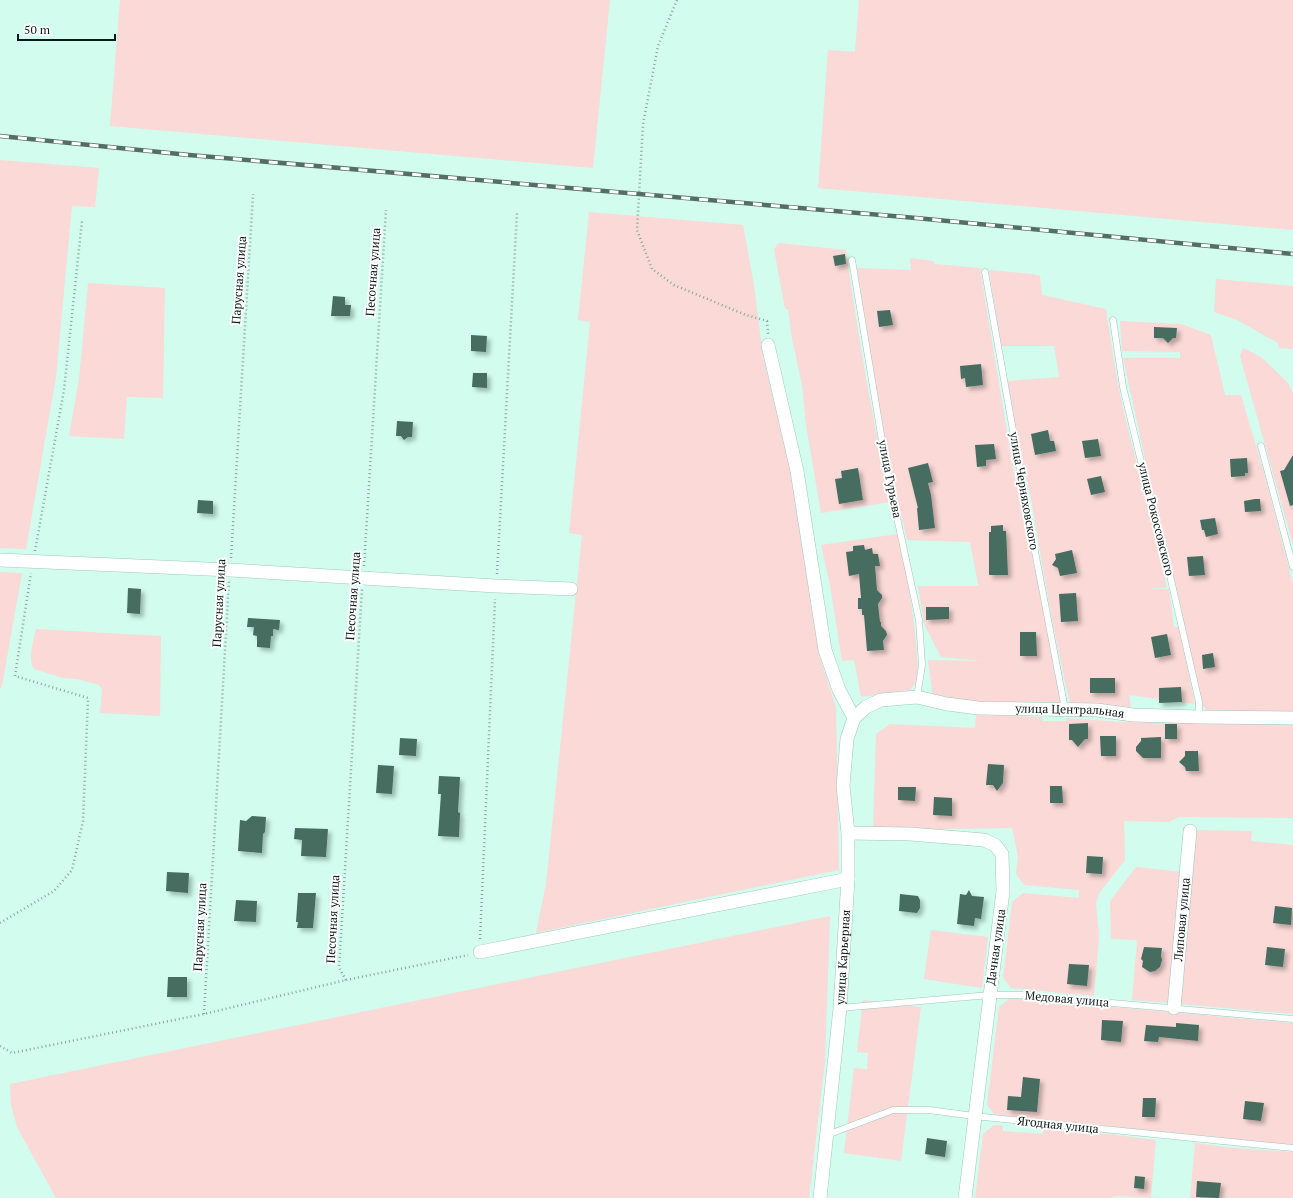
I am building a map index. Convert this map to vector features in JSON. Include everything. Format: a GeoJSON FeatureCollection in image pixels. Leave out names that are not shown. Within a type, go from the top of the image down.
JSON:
{"type":"FeatureCollection","features":[{"type":"Feature","properties":{"kind":"street"},"geometry":{"type":"LineString","coordinates":[[768,345],[797,471],[825,650],[839,690],[854,718]]}},
{"type":"Feature","properties":{"kind":"street"},"geometry":{"type":"LineString","coordinates":[[0,560],[230,570],[572,589]]}},
{"type":"Feature","properties":{"kind":"street","name":"улица Центральная"},"geometry":{"type":"LineString","coordinates":[[854,718],[866,707],[881,700],[917,698],[978,708],[1097,710],[1133,715],[1293,718]]}},
{"type":"Feature","properties":{"kind":"street","name":"улица Карьерная"},"geometry":{"type":"LineString","coordinates":[[820,1198],[840,1008],[848,879],[848,833],[843,786],[847,740],[854,718]]}},
{"type":"Feature","properties":{"kind":"street","name":"Липовая улица"},"geometry":{"type":"LineString","coordinates":[[1174,1008],[1190,831]]}},
{"type":"Feature","properties":{"kind":"street","name":"Дачная улица"},"geometry":{"type":"LineString","coordinates":[[848,833],[910,834],[984,840],[995,845],[1002,854],[1003,891],[965,1198]]}},
{"type":"Feature","properties":{"kind":"street"},"geometry":{"type":"LineString","coordinates":[[480,952],[848,879]]}},
{"type":"Feature","properties":{"kind":"lane","name":"улица Гурьева"},"geometry":{"type":"LineString","coordinates":[[852,260],[887,471],[919,620],[922,665],[917,698]]}},
{"type":"Feature","properties":{"kind":"lane","name":"улица Черняховского"},"geometry":{"type":"LineString","coordinates":[[985,272],[1026,504],[1065,709]]}},
{"type":"Feature","properties":{"kind":"lane","name":"улица Рокоссовского"},"geometry":{"type":"LineString","coordinates":[[1113,320],[1124,387],[1199,702],[1200,717]]}},
{"type":"Feature","properties":{"kind":"lane"},"geometry":{"type":"LineString","coordinates":[[1261,446],[1293,567]]}},
{"type":"Feature","properties":{"kind":"lane","name":"Медовая улица"},"geometry":{"type":"LineString","coordinates":[[840,1008],[990,995],[1022,995],[1293,1019]]}},
{"type":"Feature","properties":{"kind":"lane","name":"Ягодная улица"},"geometry":{"type":"LineString","coordinates":[[827,1136],[893,1110],[929,1110],[974,1116],[1293,1148]]}},
{"type":"Feature","properties":{"kind":"path"},"geometry":{"type":"LineString","coordinates":[[677,0],[658,46],[643,124],[637,230],[652,268],[674,285],[746,315],[767,321],[768,345]]}},
{"type":"Feature","properties":{"kind":"path","name":"Парусная улица"},"geometry":{"type":"LineString","coordinates":[[204,1014],[253,194]]}},
{"type":"Feature","properties":{"kind":"path","name":"Песочная улица"},"geometry":{"type":"LineString","coordinates":[[346,980],[338,968],[386,210]]}},
{"type":"Feature","properties":{"kind":"path"},"geometry":{"type":"LineString","coordinates":[[0,923],[54,890],[72,870],[83,821],[88,698],[15,676],[33,562],[64,390],[82,221]]}},
{"type":"Feature","properties":{"kind":"path"},"geometry":{"type":"LineString","coordinates":[[0,1046],[12,1054],[204,1014],[346,980],[480,952]]}},
{"type":"Feature","properties":{"kind":"shaded area"},"geometry":{"type":"Polygon","coordinates":[[[120,0],[610,0],[593,168],[110,126],[120,0]]]}},
{"type":"Feature","properties":{"kind":"shaded area"},"geometry":{"type":"Polygon","coordinates":[[[859,0],[1293,0],[1293,230],[818,188],[828,50],[855,52],[859,0]]]}},
{"type":"Feature","properties":{"kind":"shaded area"},"geometry":{"type":"Polygon","coordinates":[[[0,160],[99,168],[95,207],[72,206],[56,377],[26,549],[0,548],[0,160]]]}},
{"type":"Feature","properties":{"kind":"shaded area"},"geometry":{"type":"Polygon","coordinates":[[[589,212],[743,225],[754,285],[763,357],[790,469],[819,655],[836,707],[839,870],[536,933],[546,884],[582,535],[569,533],[590,322],[578,320],[589,212]]]}},
{"type":"Feature","properties":{"kind":"shaded area"},"geometry":{"type":"Polygon","coordinates":[[[779,243],[846,250],[866,377],[891,502],[821,513],[806,425],[802,385],[793,344],[788,309],[785,309],[774,249],[779,243]]]}},
{"type":"Feature","properties":{"kind":"shaded area"},"geometry":{"type":"Polygon","coordinates":[[[910,258],[933,261],[935,264],[980,268],[1013,468],[1038,583],[1061,703],[974,701],[933,698],[928,660],[983,661],[941,657],[924,624],[918,586],[978,586],[978,584],[970,542],[907,540],[888,459],[867,338],[857,268],[911,270],[910,258]]]}},
{"type":"Feature","properties":{"kind":"shaded area"},"geometry":{"type":"Polygon","coordinates":[[[989,270],[1040,276],[1042,295],[1106,309],[1124,414],[1154,528],[1167,588],[1145,589],[1169,589],[1174,627],[1179,627],[1195,704],[1129,695],[1131,707],[1070,703],[1054,628],[1032,504],[1012,412],[1007,381],[1059,377],[1054,346],[1001,346],[989,270]]]}},
{"type":"Feature","properties":{"kind":"shaded area"},"geometry":{"type":"Polygon","coordinates":[[[1216,279],[1293,286],[1293,349],[1279,348],[1278,343],[1237,320],[1214,312],[1216,279]]]}},
{"type":"Feature","properties":{"kind":"shaded area"},"geometry":{"type":"Polygon","coordinates":[[[88,283],[165,288],[163,398],[127,397],[124,439],[69,436],[79,379],[88,283]]]}},
{"type":"Feature","properties":{"kind":"shaded area"},"geometry":{"type":"Polygon","coordinates":[[[1120,321],[1181,324],[1211,335],[1225,395],[1241,395],[1266,480],[1293,584],[1293,712],[1207,711],[1203,706],[1184,628],[1167,546],[1148,473],[1123,358],[1180,358],[1180,352],[1122,351],[1120,321]]]}},
{"type":"Feature","properties":{"kind":"shaded area"},"geometry":{"type":"Polygon","coordinates":[[[1243,348],[1261,357],[1288,383],[1293,394],[1293,545],[1240,356],[1243,348]]]}},
{"type":"Feature","properties":{"kind":"shaded area"},"geometry":{"type":"Polygon","coordinates":[[[898,534],[912,606],[918,680],[910,690],[861,697],[854,660],[842,661],[830,585],[821,545],[898,534]]]}},
{"type":"Feature","properties":{"kind":"shaded area"},"geometry":{"type":"Polygon","coordinates":[[[0,572],[22,573],[2,686],[0,689],[0,572]]]}},
{"type":"Feature","properties":{"kind":"shaded area"},"geometry":{"type":"Polygon","coordinates":[[[36,629],[161,636],[160,716],[100,713],[102,690],[99,685],[77,679],[63,678],[34,669],[31,655],[36,629]]]}},
{"type":"Feature","properties":{"kind":"shaded area"},"geometry":{"type":"Polygon","coordinates":[[[976,715],[1042,717],[1043,721],[1066,721],[1066,718],[1121,722],[1293,724],[1293,818],[1179,817],[1169,822],[1124,821],[1125,860],[1100,892],[1096,902],[1099,938],[1094,996],[1011,988],[1003,978],[1012,902],[1023,893],[1079,898],[1079,890],[1024,885],[1016,874],[1018,857],[1012,828],[873,830],[876,734],[890,724],[975,728],[976,715]]]}},
{"type":"Feature","properties":{"kind":"shaded area"},"geometry":{"type":"Polygon","coordinates":[[[1195,830],[1252,831],[1251,841],[1293,845],[1293,1014],[1179,1004],[1195,830]]]}},
{"type":"Feature","properties":{"kind":"shaded area"},"geometry":{"type":"Polygon","coordinates":[[[1136,867],[1182,872],[1170,1003],[1132,1000],[1137,940],[1111,939],[1110,901],[1136,867]]]}},
{"type":"Feature","properties":{"kind":"shaded area"},"geometry":{"type":"Polygon","coordinates":[[[830,916],[825,1062],[809,1198],[56,1198],[17,1127],[11,1105],[10,1084],[830,916]]]}},
{"type":"Feature","properties":{"kind":"shaded area"},"geometry":{"type":"Polygon","coordinates":[[[931,930],[988,937],[982,988],[924,979],[931,930]]]}},
{"type":"Feature","properties":{"kind":"shaded area"},"geometry":{"type":"Polygon","coordinates":[[[1010,998],[1293,1023],[1293,1145],[995,1115],[987,1105],[999,1007],[1010,998]]]}},
{"type":"Feature","properties":{"kind":"shaded area"},"geometry":{"type":"Polygon","coordinates":[[[863,1000],[921,1007],[901,1161],[844,1153],[854,1068],[867,1069],[868,1053],[857,1052],[863,1000]]]}},
{"type":"Feature","properties":{"kind":"shaded area"},"geometry":{"type":"Polygon","coordinates":[[[994,1125],[1003,1126],[1003,1131],[1043,1134],[1044,1129],[1082,1131],[1156,1140],[1151,1197],[1155,1198],[1114,1196],[1113,1198],[975,1198],[983,1134],[994,1125]]]}},
{"type":"Feature","properties":{"kind":"shaded area"},"geometry":{"type":"Polygon","coordinates":[[[1195,1143],[1233,1148],[1293,1152],[1293,1198],[1190,1198],[1195,1143]]]}},
{"type":"Feature","properties":{"kind":"building"},"geometry":{"type":"Polygon","coordinates":[[[845,254],[846,264],[835,266],[833,256],[845,254]]]}},
{"type":"Feature","properties":{"kind":"building"},"geometry":{"type":"Polygon","coordinates":[[[333,296],[345,297],[345,305],[351,305],[350,316],[331,316],[333,296]]]}},
{"type":"Feature","properties":{"kind":"building"},"geometry":{"type":"Polygon","coordinates":[[[890,310],[893,325],[879,327],[877,311],[890,310]]]}},
{"type":"Feature","properties":{"kind":"building"},"geometry":{"type":"Polygon","coordinates":[[[1154,327],[1177,328],[1176,338],[1173,338],[1168,343],[1163,338],[1154,338],[1154,327]]]}},
{"type":"Feature","properties":{"kind":"building"},"geometry":{"type":"Polygon","coordinates":[[[471,335],[487,336],[486,352],[471,351],[471,335]]]}},
{"type":"Feature","properties":{"kind":"building"},"geometry":{"type":"Polygon","coordinates":[[[981,364],[983,385],[966,387],[965,378],[961,379],[960,366],[981,364]]]}},
{"type":"Feature","properties":{"kind":"building"},"geometry":{"type":"Polygon","coordinates":[[[473,373],[487,373],[487,388],[472,387],[473,373]]]}},
{"type":"Feature","properties":{"kind":"building"},"geometry":{"type":"Polygon","coordinates":[[[397,421],[413,422],[412,437],[408,437],[404,440],[401,436],[396,436],[397,421]]]}},
{"type":"Feature","properties":{"kind":"building"},"geometry":{"type":"Polygon","coordinates":[[[1048,430],[1050,441],[1054,441],[1056,451],[1035,455],[1031,434],[1048,430]]]}},
{"type":"Feature","properties":{"kind":"building"},"geometry":{"type":"Polygon","coordinates":[[[1098,439],[1101,456],[1085,458],[1082,441],[1098,439]]]}},
{"type":"Feature","properties":{"kind":"building"},"geometry":{"type":"Polygon","coordinates":[[[994,444],[996,459],[986,460],[986,466],[977,467],[975,445],[994,444]]]}},
{"type":"Feature","properties":{"kind":"building"},"geometry":{"type":"Polygon","coordinates":[[[1293,455],[1293,505],[1290,506],[1280,471],[1284,470],[1293,455]]]}},
{"type":"Feature","properties":{"kind":"building"},"geometry":{"type":"Polygon","coordinates":[[[1247,458],[1248,473],[1245,473],[1245,476],[1231,477],[1230,459],[1247,458]]]}},
{"type":"Feature","properties":{"kind":"building"},"geometry":{"type":"Polygon","coordinates":[[[928,463],[933,482],[928,483],[935,528],[919,530],[918,508],[908,468],[928,463]]]}},
{"type":"Feature","properties":{"kind":"building"},"geometry":{"type":"Polygon","coordinates":[[[858,468],[863,500],[839,504],[835,479],[842,478],[841,471],[858,468]]]}},
{"type":"Feature","properties":{"kind":"building"},"geometry":{"type":"Polygon","coordinates":[[[1101,476],[1105,492],[1091,495],[1087,479],[1101,476]]]}},
{"type":"Feature","properties":{"kind":"building"},"geometry":{"type":"Polygon","coordinates":[[[1260,499],[1261,511],[1245,512],[1244,501],[1260,499]]]}},
{"type":"Feature","properties":{"kind":"building"},"geometry":{"type":"Polygon","coordinates":[[[198,500],[213,501],[213,514],[197,513],[198,500]]]}},
{"type":"Feature","properties":{"kind":"building"},"geometry":{"type":"Polygon","coordinates":[[[1215,518],[1218,534],[1206,537],[1204,530],[1202,530],[1200,520],[1215,518]]]}},
{"type":"Feature","properties":{"kind":"building"},"geometry":{"type":"Polygon","coordinates":[[[1003,525],[1003,531],[1006,531],[1008,575],[989,575],[989,532],[991,532],[991,526],[1003,525]]]}},
{"type":"Feature","properties":{"kind":"building"},"geometry":{"type":"Polygon","coordinates":[[[864,545],[865,550],[872,548],[873,554],[878,554],[880,566],[875,566],[877,590],[882,595],[882,598],[878,604],[880,622],[887,635],[883,641],[884,650],[867,651],[864,615],[862,615],[862,609],[858,609],[858,598],[861,598],[859,574],[849,576],[846,552],[853,551],[853,546],[864,545]]]}},
{"type":"Feature","properties":{"kind":"building"},"geometry":{"type":"Polygon","coordinates":[[[1072,550],[1077,573],[1060,576],[1058,568],[1052,565],[1056,559],[1055,554],[1072,550]]]}},
{"type":"Feature","properties":{"kind":"building"},"geometry":{"type":"Polygon","coordinates":[[[1203,556],[1205,575],[1189,576],[1187,557],[1203,556]]]}},
{"type":"Feature","properties":{"kind":"building"},"geometry":{"type":"Polygon","coordinates":[[[128,588],[141,589],[140,614],[127,613],[128,588]]]}},
{"type":"Feature","properties":{"kind":"building"},"geometry":{"type":"Polygon","coordinates":[[[1076,593],[1078,621],[1061,622],[1059,594],[1076,593]]]}},
{"type":"Feature","properties":{"kind":"building"},"geometry":{"type":"Polygon","coordinates":[[[926,607],[949,607],[949,619],[926,620],[926,607]]]}},
{"type":"Feature","properties":{"kind":"building"},"geometry":{"type":"Polygon","coordinates":[[[248,618],[280,620],[279,630],[273,629],[270,648],[257,647],[257,636],[253,635],[254,627],[247,627],[248,618]]]}},
{"type":"Feature","properties":{"kind":"building"},"geometry":{"type":"Polygon","coordinates":[[[1020,632],[1036,632],[1037,656],[1020,656],[1020,632]]]}},
{"type":"Feature","properties":{"kind":"building"},"geometry":{"type":"Polygon","coordinates":[[[1167,634],[1171,655],[1155,658],[1151,637],[1167,634]]]}},
{"type":"Feature","properties":{"kind":"building"},"geometry":{"type":"Polygon","coordinates":[[[1213,653],[1215,667],[1203,669],[1202,655],[1213,653]]]}},
{"type":"Feature","properties":{"kind":"building"},"geometry":{"type":"Polygon","coordinates":[[[1090,678],[1115,678],[1115,693],[1090,693],[1090,678]]]}},
{"type":"Feature","properties":{"kind":"building"},"geometry":{"type":"Polygon","coordinates":[[[1181,687],[1182,702],[1159,703],[1159,688],[1181,687]]]}},
{"type":"Feature","properties":{"kind":"building"},"geometry":{"type":"Polygon","coordinates":[[[1088,723],[1088,739],[1085,739],[1078,747],[1072,740],[1069,740],[1069,724],[1088,723]]]}},
{"type":"Feature","properties":{"kind":"building"},"geometry":{"type":"Polygon","coordinates":[[[1165,724],[1177,724],[1177,739],[1165,739],[1165,724]]]}},
{"type":"Feature","properties":{"kind":"building"},"geometry":{"type":"Polygon","coordinates":[[[1100,736],[1116,736],[1116,756],[1101,756],[1100,736]]]}},
{"type":"Feature","properties":{"kind":"building"},"geometry":{"type":"Polygon","coordinates":[[[1161,737],[1161,758],[1143,758],[1136,751],[1136,747],[1141,741],[1141,738],[1161,737]]]}},
{"type":"Feature","properties":{"kind":"building"},"geometry":{"type":"Polygon","coordinates":[[[400,738],[417,739],[416,756],[399,755],[400,738]]]}},
{"type":"Feature","properties":{"kind":"building"},"geometry":{"type":"Polygon","coordinates":[[[1185,751],[1198,751],[1199,771],[1186,771],[1185,767],[1179,762],[1185,756],[1185,751]]]}},
{"type":"Feature","properties":{"kind":"building"},"geometry":{"type":"Polygon","coordinates":[[[988,764],[1004,765],[1003,783],[997,791],[993,785],[986,785],[988,764]]]}},
{"type":"Feature","properties":{"kind":"building"},"geometry":{"type":"Polygon","coordinates":[[[378,765],[394,766],[392,794],[376,793],[378,765]]]}},
{"type":"Feature","properties":{"kind":"building"},"geometry":{"type":"Polygon","coordinates":[[[439,776],[460,777],[458,812],[460,813],[459,837],[438,836],[441,794],[438,794],[439,776]]]}},
{"type":"Feature","properties":{"kind":"building"},"geometry":{"type":"Polygon","coordinates":[[[1050,786],[1062,786],[1063,803],[1050,803],[1050,786]]]}},
{"type":"Feature","properties":{"kind":"building"},"geometry":{"type":"Polygon","coordinates":[[[898,787],[916,787],[915,801],[898,800],[898,787]]]}},
{"type":"Feature","properties":{"kind":"building"},"geometry":{"type":"Polygon","coordinates":[[[934,797],[952,798],[952,816],[933,815],[934,797]]]}},
{"type":"Feature","properties":{"kind":"building"},"geometry":{"type":"Polygon","coordinates":[[[252,816],[266,817],[262,853],[238,851],[240,820],[246,821],[252,816]]]}},
{"type":"Feature","properties":{"kind":"building"},"geometry":{"type":"Polygon","coordinates":[[[295,828],[328,829],[326,857],[301,856],[302,840],[294,839],[295,828]]]}},
{"type":"Feature","properties":{"kind":"building"},"geometry":{"type":"Polygon","coordinates":[[[1087,856],[1103,857],[1102,874],[1086,873],[1087,856]]]}},
{"type":"Feature","properties":{"kind":"building"},"geometry":{"type":"Polygon","coordinates":[[[167,872],[189,873],[188,893],[166,891],[167,872]]]}},
{"type":"Feature","properties":{"kind":"building"},"geometry":{"type":"Polygon","coordinates":[[[969,890],[972,896],[984,897],[981,919],[975,918],[974,926],[957,924],[960,894],[966,895],[969,890]]]}},
{"type":"Feature","properties":{"kind":"building"},"geometry":{"type":"Polygon","coordinates":[[[298,893],[316,893],[313,928],[297,928],[298,893]]]}},
{"type":"Feature","properties":{"kind":"building"},"geometry":{"type":"Polygon","coordinates":[[[900,894],[918,896],[920,900],[920,908],[917,913],[899,911],[900,894]]]}},
{"type":"Feature","properties":{"kind":"building"},"geometry":{"type":"Polygon","coordinates":[[[236,900],[257,901],[256,922],[234,921],[236,900]]]}},
{"type":"Feature","properties":{"kind":"building"},"geometry":{"type":"Polygon","coordinates":[[[1275,906],[1292,908],[1291,925],[1273,923],[1275,906]]]}},
{"type":"Feature","properties":{"kind":"building"},"geometry":{"type":"Polygon","coordinates":[[[1144,947],[1162,948],[1162,960],[1160,967],[1155,971],[1150,972],[1142,967],[1143,961],[1141,959],[1144,947]]]}},
{"type":"Feature","properties":{"kind":"building"},"geometry":{"type":"Polygon","coordinates":[[[1267,947],[1285,949],[1283,967],[1265,965],[1267,947]]]}},
{"type":"Feature","properties":{"kind":"building"},"geometry":{"type":"Polygon","coordinates":[[[1069,964],[1089,965],[1087,986],[1067,984],[1069,964]]]}},
{"type":"Feature","properties":{"kind":"building"},"geometry":{"type":"Polygon","coordinates":[[[168,977],[187,977],[187,997],[167,997],[168,977]]]}},
{"type":"Feature","properties":{"kind":"building"},"geometry":{"type":"Polygon","coordinates":[[[1102,1020],[1123,1021],[1121,1042],[1101,1040],[1102,1020]]]}},
{"type":"Feature","properties":{"kind":"building"},"geometry":{"type":"Polygon","coordinates":[[[1176,1023],[1199,1025],[1198,1041],[1159,1037],[1158,1042],[1144,1041],[1146,1025],[1176,1027],[1176,1023]]]}},
{"type":"Feature","properties":{"kind":"building"},"geometry":{"type":"Polygon","coordinates":[[[1023,1077],[1040,1079],[1037,1112],[1007,1110],[1008,1096],[1021,1097],[1023,1077]]]}},
{"type":"Feature","properties":{"kind":"building"},"geometry":{"type":"Polygon","coordinates":[[[1143,1098],[1156,1098],[1155,1117],[1142,1117],[1143,1098]]]}},
{"type":"Feature","properties":{"kind":"building"},"geometry":{"type":"Polygon","coordinates":[[[1245,1101],[1264,1103],[1261,1121],[1243,1119],[1245,1101]]]}},
{"type":"Feature","properties":{"kind":"building"},"geometry":{"type":"Polygon","coordinates":[[[927,1138],[947,1141],[945,1157],[925,1154],[927,1138]]]}},
{"type":"Feature","properties":{"kind":"building"},"geometry":{"type":"Polygon","coordinates":[[[1135,1176],[1145,1177],[1144,1189],[1134,1188],[1135,1176]]]}},
{"type":"Feature","properties":{"kind":"building"},"geometry":{"type":"Polygon","coordinates":[[[1197,1181],[1221,1183],[1219,1198],[1196,1197],[1197,1181]]]}},
{"type":"Feature","properties":{"kind":"railway"},"geometry":{"type":"LineString","coordinates":[[0,136],[189,155],[916,218],[1293,254]]}}]}
